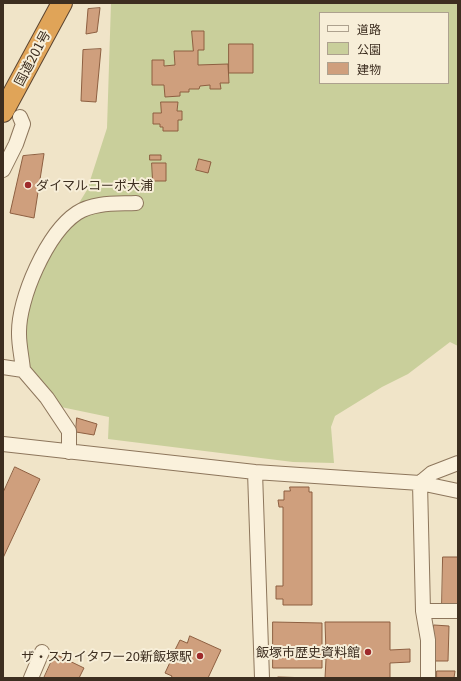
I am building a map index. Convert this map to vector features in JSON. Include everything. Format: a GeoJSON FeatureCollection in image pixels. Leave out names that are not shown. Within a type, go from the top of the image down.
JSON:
{"type":"FeatureCollection","features":[{"type":"Feature","properties":{"kind":"highway","name":"国道201号"},"geometry":{"type":"LineString","coordinates":[[12,115],[62,3]]}},
{"type":"Feature","properties":{"kind":"street"},"geometry":{"type":"LineString","coordinates":[[3,170],[16,144],[23,124],[12,115]]}},
{"type":"Feature","properties":{"kind":"street"},"geometry":{"type":"LineString","coordinates":[[69,452],[69,431],[46,398],[23,370],[19,334],[21,308],[46,249],[61,227],[77,213],[98,205],[136,203]]}},
{"type":"Feature","properties":{"kind":"street"},"geometry":{"type":"LineString","coordinates":[[3,367],[23,370]]}},
{"type":"Feature","properties":{"kind":"street"},"geometry":{"type":"LineString","coordinates":[[3,444],[255,472],[420,483],[458,491]]}},
{"type":"Feature","properties":{"kind":"street"},"geometry":{"type":"LineString","coordinates":[[420,483],[432,473],[458,463]]}},
{"type":"Feature","properties":{"kind":"street"},"geometry":{"type":"LineString","coordinates":[[255,472],[262,678]]}},
{"type":"Feature","properties":{"kind":"street"},"geometry":{"type":"LineString","coordinates":[[420,483],[423,611],[428,640],[428,678]]}},
{"type":"Feature","properties":{"kind":"street"},"geometry":{"type":"LineString","coordinates":[[423,611],[458,611]]}},
{"type":"Feature","properties":{"kind":"street"},"geometry":{"type":"LineString","coordinates":[[31,678],[42,652]]}},
{"type":"Feature","properties":{"kind":"green space"},"geometry":{"type":"Polygon","coordinates":[[[111,3],[458,3],[458,346],[450,342],[408,374],[382,387],[335,416],[331,427],[334,463],[293,462],[108,439],[109,417],[61,407],[28,368],[23,333],[36,280],[63,229],[87,190],[107,128],[111,3]]]}},
{"type":"Feature","properties":{"kind":"building"},"geometry":{"type":"Polygon","coordinates":[[[100,8],[97,32],[86,34],[88,9],[100,8]]]}},
{"type":"Feature","properties":{"kind":"building"},"geometry":{"type":"Polygon","coordinates":[[[192,31],[204,31],[204,50],[198,50],[198,65],[228,64],[229,83],[220,83],[221,89],[210,89],[210,85],[200,86],[199,89],[189,89],[189,92],[180,92],[180,96],[165,97],[164,85],[152,85],[152,60],[164,60],[164,66],[175,65],[174,51],[193,51],[192,31]]]}},
{"type":"Feature","properties":{"kind":"building"},"geometry":{"type":"Polygon","coordinates":[[[229,44],[253,44],[253,73],[229,73],[229,44]]]}},
{"type":"Feature","properties":{"kind":"building"},"geometry":{"type":"Polygon","coordinates":[[[101,49],[96,102],[81,101],[83,50],[101,49]]]}},
{"type":"Feature","properties":{"kind":"building"},"geometry":{"type":"Polygon","coordinates":[[[161,102],[178,102],[177,111],[182,111],[182,120],[178,120],[178,131],[163,131],[163,127],[160,127],[160,124],[153,124],[153,113],[161,113],[161,102]]]}},
{"type":"Feature","properties":{"kind":"building","name":"ダイマルコーポ大浦"},"geometry":{"type":"Polygon","coordinates":[[[44,154],[34,218],[10,213],[23,156],[44,154]]]}},
{"type":"Feature","properties":{"kind":"building"},"geometry":{"type":"Polygon","coordinates":[[[150,155],[161,155],[161,160],[150,160],[150,155]]]}},
{"type":"Feature","properties":{"kind":"building"},"geometry":{"type":"Polygon","coordinates":[[[199,159],[211,162],[208,173],[196,170],[199,159]]]}},
{"type":"Feature","properties":{"kind":"building"},"geometry":{"type":"Polygon","coordinates":[[[152,163],[166,163],[166,181],[153,181],[152,163]]]}},
{"type":"Feature","properties":{"kind":"building"},"geometry":{"type":"Polygon","coordinates":[[[77,418],[97,424],[94,435],[76,432],[77,418]]]}},
{"type":"Feature","properties":{"kind":"building"},"geometry":{"type":"Polygon","coordinates":[[[15,467],[40,479],[3,558],[3,493],[15,467]]]}},
{"type":"Feature","properties":{"kind":"building"},"geometry":{"type":"Polygon","coordinates":[[[290,487],[309,487],[309,492],[312,492],[312,605],[283,605],[283,599],[276,599],[276,586],[283,586],[283,507],[279,507],[278,500],[284,500],[284,491],[290,491],[290,487]]]}},
{"type":"Feature","properties":{"kind":"building"},"geometry":{"type":"Polygon","coordinates":[[[443,557],[458,557],[458,606],[442,605],[443,557]]]}},
{"type":"Feature","properties":{"kind":"building","name":"飯塚市歴史資料館"},"geometry":{"type":"Polygon","coordinates":[[[273,622],[322,623],[322,654],[326,653],[325,622],[390,622],[390,650],[410,649],[410,662],[390,663],[390,678],[325,678],[326,659],[322,659],[322,668],[273,668],[273,622]]]}},
{"type":"Feature","properties":{"kind":"building"},"geometry":{"type":"Polygon","coordinates":[[[434,625],[449,626],[448,661],[432,661],[434,625]]]}},
{"type":"Feature","properties":{"kind":"building","name":"ザ・スカイタワー20新飯塚駅"},"geometry":{"type":"Polygon","coordinates":[[[190,636],[221,650],[208,678],[171,678],[172,676],[165,673],[172,658],[179,661],[183,654],[175,650],[180,640],[187,643],[190,636]]]}},
{"type":"Feature","properties":{"kind":"building"},"geometry":{"type":"Polygon","coordinates":[[[55,654],[84,668],[79,678],[44,678],[55,654]]]}},
{"type":"Feature","properties":{"kind":"building"},"geometry":{"type":"Polygon","coordinates":[[[437,671],[455,671],[454,678],[437,678],[437,671]]]}},
{"type":"Feature","properties":{"kind":"building","name":"飯塚市歴史資料館"},"geometry":{"type":"Polygon","coordinates":[[[278,677],[311,678],[278,678],[278,677]]]}},
{"type":"Feature","properties":{"kind":"place","name":"ダイマルコーポ大浦"},"geometry":{"type":"Point","coordinates":[28,185]}},
{"type":"Feature","properties":{"kind":"place","name":"飯塚市歴史資料館"},"geometry":{"type":"Point","coordinates":[368,652]}},
{"type":"Feature","properties":{"kind":"place","name":"ザ・スカイタワー20新飯塚駅"},"geometry":{"type":"Point","coordinates":[200,656]}}]}
